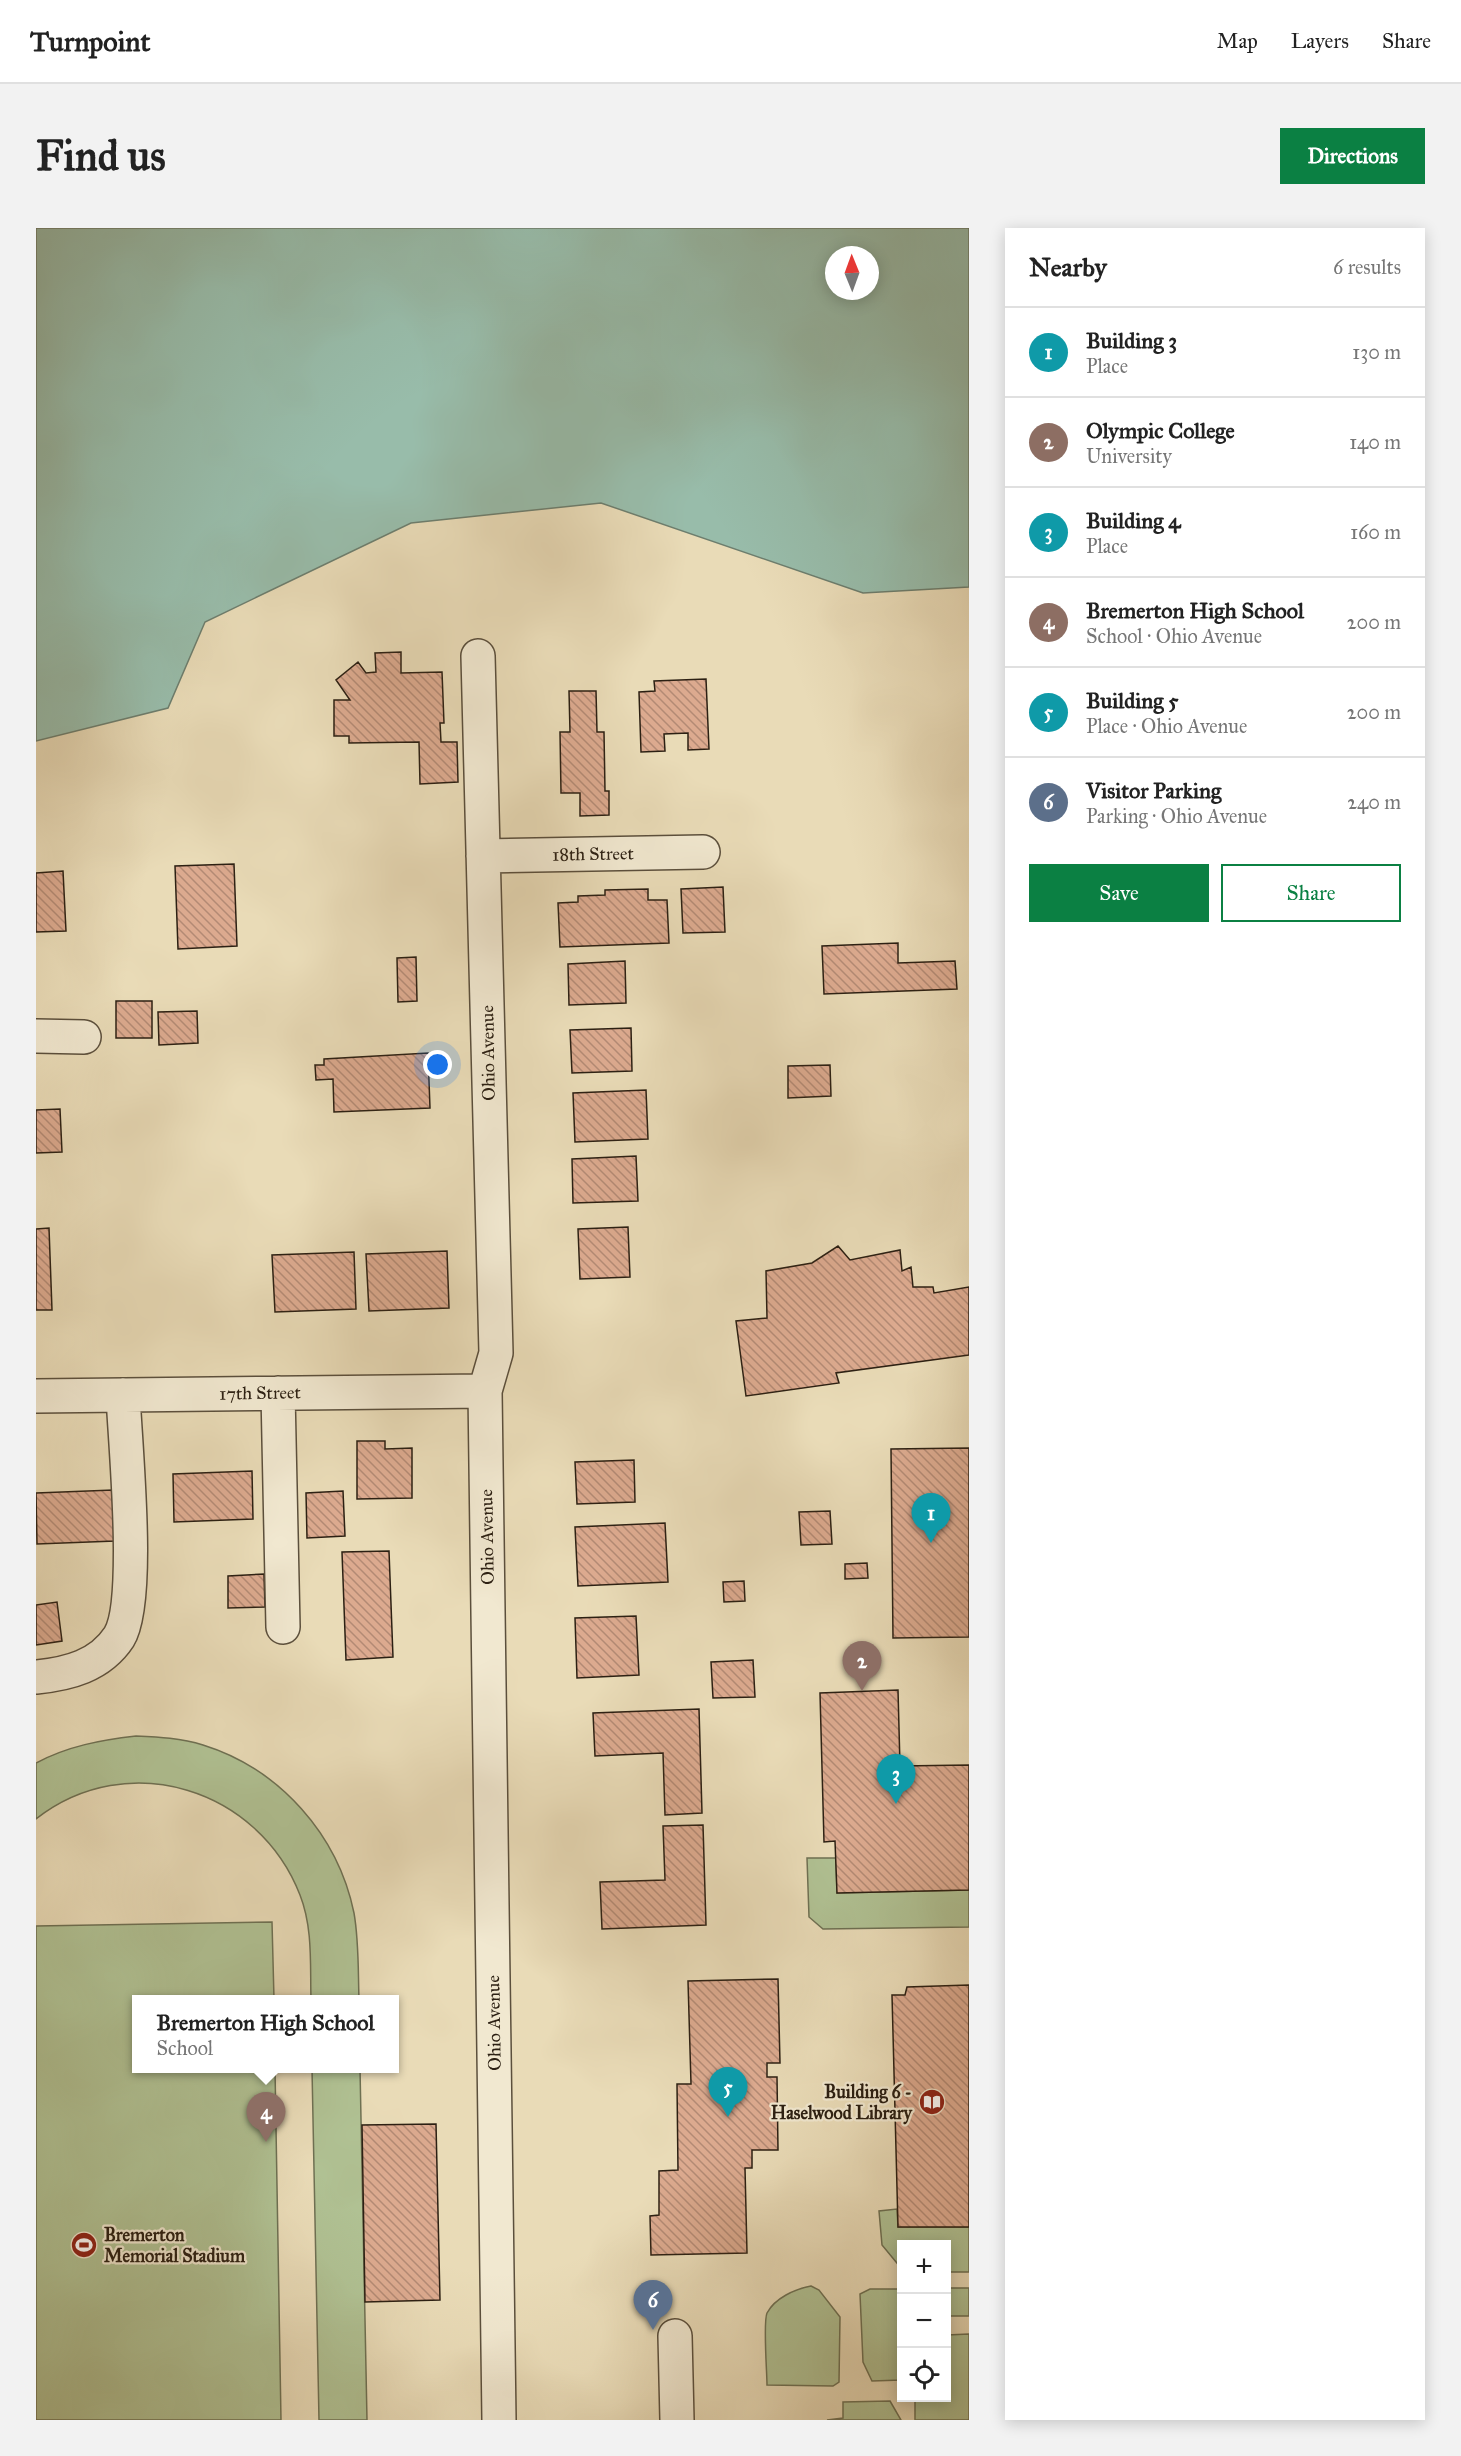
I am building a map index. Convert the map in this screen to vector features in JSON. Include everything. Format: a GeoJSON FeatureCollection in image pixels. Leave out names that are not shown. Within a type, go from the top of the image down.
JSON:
{"type":"FeatureCollection","features":[{"type":"Feature","properties":{"kind":"street","name":"Ohio Avenue"},"geometry":{"type":"LineString","coordinates":[[478,656],[496,1353],[484,1391],[499,2420]]}},
{"type":"Feature","properties":{"kind":"street","name":"18th Street"},"geometry":{"type":"LineString","coordinates":[[483,856],[703,852]]}},
{"type":"Feature","properties":{"kind":"street"},"geometry":{"type":"LineString","coordinates":[[36,1036],[84,1037]]}},
{"type":"Feature","properties":{"kind":"street","name":"17th Street"},"geometry":{"type":"LineString","coordinates":[[36,1396],[484,1391]]}},
{"type":"Feature","properties":{"kind":"street"},"geometry":{"type":"LineString","coordinates":[[278,1393],[283,1627]]}},
{"type":"Feature","properties":{"kind":"street"},"geometry":{"type":"LineString","coordinates":[[36,1677],[61,1676],[98,1659],[119,1636],[125,1624],[130,1561],[123,1395]]}},
{"type":"Feature","properties":{"kind":"street"},"geometry":{"type":"LineString","coordinates":[[675,2336],[678,2420]]}},
{"type":"Feature","properties":{"kind":"shaded area"},"geometry":{"type":"Polygon","coordinates":[[[36,228],[969,228],[969,587],[863,593],[601,503],[411,523],[205,622],[168,708],[36,741],[36,228]]]}},
{"type":"Feature","properties":{"kind":"shaded area"},"geometry":{"type":"Polygon","coordinates":[[[136,1736],[162,1737],[203,1745],[257,1770],[301,1809],[319,1832],[334,1857],[346,1884],[356,1924],[359,1995],[311,1995],[309,1933],[300,1895],[281,1858],[254,1828],[223,1805],[187,1790],[149,1783],[110,1786],[72,1797],[36,1819],[36,1763],[60,1752],[136,1736]]]}},
{"type":"Feature","properties":{"kind":"shaded area"},"geometry":{"type":"Polygon","coordinates":[[[807,1858],[836,1858],[837,1893],[969,1890],[969,1927],[823,1929],[809,1917],[807,1858]]]}},
{"type":"Feature","properties":{"kind":"shaded area"},"geometry":{"type":"Polygon","coordinates":[[[272,1922],[274,1995],[132,1995],[132,2073],[275,2073],[281,2420],[36,2420],[36,1926],[272,1922]]]}},
{"type":"Feature","properties":{"kind":"shaded area"},"geometry":{"type":"Polygon","coordinates":[[[312,2073],[360,2073],[367,2420],[319,2420],[312,2073]]]}},
{"type":"Feature","properties":{"kind":"shaded area"},"geometry":{"type":"Polygon","coordinates":[[[897,2209],[898,2227],[969,2227],[969,2272],[951,2272],[951,2240],[897,2240],[897,2263],[882,2245],[879,2211],[897,2209]]]}},
{"type":"Feature","properties":{"kind":"shaded area"},"geometry":{"type":"Polygon","coordinates":[[[811,2286],[819,2290],[840,2317],[839,2382],[833,2386],[767,2385],[765,2336],[767,2313],[786,2295],[811,2286]]]}},
{"type":"Feature","properties":{"kind":"shaded area"},"geometry":{"type":"Polygon","coordinates":[[[951,2288],[969,2288],[969,2316],[951,2316],[951,2288]]]}},
{"type":"Feature","properties":{"kind":"shaded area"},"geometry":{"type":"Polygon","coordinates":[[[870,2289],[897,2289],[897,2380],[872,2381],[863,2362],[860,2294],[870,2289]]]}},
{"type":"Feature","properties":{"kind":"shaded area"},"geometry":{"type":"Polygon","coordinates":[[[969,2334],[969,2420],[915,2420],[915,2402],[951,2402],[951,2335],[969,2334]]]}},
{"type":"Feature","properties":{"kind":"shaded area"},"geometry":{"type":"Polygon","coordinates":[[[890,2401],[901,2420],[827,2420],[843,2418],[843,2402],[890,2401]]]}},
{"type":"Feature","properties":{"kind":"building"},"geometry":{"type":"Polygon","coordinates":[[[401,652],[401,673],[442,672],[444,723],[440,723],[441,742],[457,742],[458,782],[420,784],[419,742],[349,743],[349,736],[334,736],[334,700],[350,700],[336,680],[358,662],[366,673],[376,672],[375,653],[401,652]]]}},
{"type":"Feature","properties":{"kind":"building"},"geometry":{"type":"Polygon","coordinates":[[[706,679],[709,749],[688,750],[688,733],[664,734],[665,751],[641,752],[639,692],[655,691],[654,681],[706,679]]]}},
{"type":"Feature","properties":{"kind":"building"},"geometry":{"type":"Polygon","coordinates":[[[569,691],[596,691],[597,732],[604,732],[605,791],[609,791],[609,815],[580,816],[580,793],[561,793],[560,732],[570,732],[569,691]]]}},
{"type":"Feature","properties":{"kind":"building"},"geometry":{"type":"Polygon","coordinates":[[[234,864],[237,946],[178,949],[175,866],[234,864]]]}},
{"type":"Feature","properties":{"kind":"building"},"geometry":{"type":"Polygon","coordinates":[[[63,871],[66,931],[36,932],[36,873],[63,871]]]}},
{"type":"Feature","properties":{"kind":"building"},"geometry":{"type":"Polygon","coordinates":[[[723,887],[725,932],[683,933],[681,889],[723,887]]]}},
{"type":"Feature","properties":{"kind":"building"},"geometry":{"type":"Polygon","coordinates":[[[648,889],[648,900],[667,900],[669,943],[560,947],[558,903],[578,902],[578,896],[605,895],[605,890],[648,889]]]}},
{"type":"Feature","properties":{"kind":"building"},"geometry":{"type":"Polygon","coordinates":[[[898,943],[898,963],[955,961],[957,989],[824,994],[822,946],[898,943]]]}},
{"type":"Feature","properties":{"kind":"building"},"geometry":{"type":"Polygon","coordinates":[[[416,957],[417,1001],[398,1002],[397,958],[416,957]]]}},
{"type":"Feature","properties":{"kind":"building"},"geometry":{"type":"Polygon","coordinates":[[[625,961],[626,1003],[569,1005],[568,964],[625,961]]]}},
{"type":"Feature","properties":{"kind":"building"},"geometry":{"type":"Polygon","coordinates":[[[116,1001],[152,1001],[152,1038],[116,1038],[116,1001]]]}},
{"type":"Feature","properties":{"kind":"building"},"geometry":{"type":"Polygon","coordinates":[[[197,1011],[198,1043],[159,1045],[158,1012],[197,1011]]]}},
{"type":"Feature","properties":{"kind":"building"},"geometry":{"type":"Polygon","coordinates":[[[631,1028],[632,1071],[572,1073],[570,1030],[631,1028]]]}},
{"type":"Feature","properties":{"kind":"building"},"geometry":{"type":"Polygon","coordinates":[[[428,1053],[430,1108],[334,1112],[333,1079],[316,1080],[315,1065],[324,1065],[324,1059],[428,1053]]]}},
{"type":"Feature","properties":{"kind":"building"},"geometry":{"type":"Polygon","coordinates":[[[830,1065],[831,1096],[788,1098],[788,1066],[830,1065]]]}},
{"type":"Feature","properties":{"kind":"building"},"geometry":{"type":"Polygon","coordinates":[[[646,1090],[648,1139],[575,1142],[573,1093],[646,1090]]]}},
{"type":"Feature","properties":{"kind":"building"},"geometry":{"type":"Polygon","coordinates":[[[60,1109],[62,1152],[36,1153],[36,1110],[60,1109]]]}},
{"type":"Feature","properties":{"kind":"building"},"geometry":{"type":"Polygon","coordinates":[[[636,1156],[638,1201],[573,1203],[572,1159],[636,1156]]]}},
{"type":"Feature","properties":{"kind":"building"},"geometry":{"type":"Polygon","coordinates":[[[628,1227],[630,1277],[580,1279],[578,1229],[628,1227]]]}},
{"type":"Feature","properties":{"kind":"building"},"geometry":{"type":"Polygon","coordinates":[[[49,1228],[52,1310],[36,1310],[36,1229],[49,1228]]]}},
{"type":"Feature","properties":{"kind":"building"},"geometry":{"type":"Polygon","coordinates":[[[838,1246],[850,1260],[900,1250],[902,1271],[911,1267],[913,1287],[933,1287],[934,1293],[969,1287],[969,1355],[836,1373],[839,1383],[746,1396],[736,1321],[767,1318],[766,1271],[812,1263],[838,1246]]]}},
{"type":"Feature","properties":{"kind":"building"},"geometry":{"type":"Polygon","coordinates":[[[447,1251],[449,1308],[369,1311],[366,1254],[447,1251]]]}},
{"type":"Feature","properties":{"kind":"building"},"geometry":{"type":"Polygon","coordinates":[[[354,1252],[356,1309],[275,1312],[272,1255],[354,1252]]]}},
{"type":"Feature","properties":{"kind":"building"},"geometry":{"type":"Polygon","coordinates":[[[357,1441],[385,1441],[385,1449],[412,1448],[412,1498],[357,1499],[357,1441]]]}},
{"type":"Feature","properties":{"kind":"building"},"geometry":{"type":"Polygon","coordinates":[[[969,1448],[969,1637],[893,1638],[891,1449],[969,1448]]]}},
{"type":"Feature","properties":{"kind":"building"},"geometry":{"type":"Polygon","coordinates":[[[634,1460],[635,1502],[577,1504],[575,1462],[634,1460]]]}},
{"type":"Feature","properties":{"kind":"building"},"geometry":{"type":"Polygon","coordinates":[[[252,1471],[253,1519],[174,1522],[173,1474],[252,1471]]]}},
{"type":"Feature","properties":{"kind":"building"},"geometry":{"type":"Polygon","coordinates":[[[113,1490],[115,1541],[37,1544],[36,1493],[113,1490]]]}},
{"type":"Feature","properties":{"kind":"building"},"geometry":{"type":"Polygon","coordinates":[[[343,1491],[345,1536],[307,1538],[306,1493],[343,1491]]]}},
{"type":"Feature","properties":{"kind":"building"},"geometry":{"type":"Polygon","coordinates":[[[830,1511],[832,1544],[801,1545],[799,1512],[830,1511]]]}},
{"type":"Feature","properties":{"kind":"building"},"geometry":{"type":"Polygon","coordinates":[[[665,1523],[668,1582],[578,1586],[575,1527],[665,1523]]]}},
{"type":"Feature","properties":{"kind":"building"},"geometry":{"type":"Polygon","coordinates":[[[389,1551],[393,1657],[346,1660],[342,1552],[389,1551]]]}},
{"type":"Feature","properties":{"kind":"building"},"geometry":{"type":"Polygon","coordinates":[[[867,1563],[868,1578],[845,1579],[845,1564],[867,1563]]]}},
{"type":"Feature","properties":{"kind":"building"},"geometry":{"type":"Polygon","coordinates":[[[264,1574],[265,1607],[228,1608],[228,1576],[264,1574]]]}},
{"type":"Feature","properties":{"kind":"building"},"geometry":{"type":"Polygon","coordinates":[[[744,1581],[745,1601],[724,1602],[723,1582],[744,1581]]]}},
{"type":"Feature","properties":{"kind":"building"},"geometry":{"type":"Polygon","coordinates":[[[57,1602],[62,1641],[36,1645],[36,1605],[57,1602]]]}},
{"type":"Feature","properties":{"kind":"building"},"geometry":{"type":"Polygon","coordinates":[[[636,1616],[639,1675],[577,1678],[575,1618],[636,1616]]]}},
{"type":"Feature","properties":{"kind":"building"},"geometry":{"type":"Polygon","coordinates":[[[753,1660],[755,1697],[713,1698],[711,1662],[753,1660]]]}},
{"type":"Feature","properties":{"kind":"building"},"geometry":{"type":"Polygon","coordinates":[[[898,1690],[900,1766],[969,1765],[969,1890],[837,1893],[835,1841],[824,1842],[820,1693],[898,1690]]]}},
{"type":"Feature","properties":{"kind":"building"},"geometry":{"type":"Polygon","coordinates":[[[699,1709],[702,1813],[665,1815],[663,1753],[595,1756],[593,1713],[699,1709]]]}},
{"type":"Feature","properties":{"kind":"building"},"geometry":{"type":"Polygon","coordinates":[[[703,1825],[706,1925],[602,1929],[600,1882],[665,1880],[663,1826],[703,1825]]]}},
{"type":"Feature","properties":{"kind":"building"},"geometry":{"type":"Polygon","coordinates":[[[778,1979],[780,2063],[767,2063],[767,2077],[777,2077],[778,2150],[752,2150],[752,2168],[745,2168],[747,2253],[651,2255],[650,2216],[659,2215],[659,2171],[678,2170],[677,2084],[691,2084],[688,1981],[778,1979]]]}},
{"type":"Feature","properties":{"kind":"building","name":"Building 6 - Haselwood Library"},"geometry":{"type":"Polygon","coordinates":[[[969,1985],[969,2227],[898,2227],[892,1995],[905,1995],[907,1987],[969,1985]]]}},
{"type":"Feature","properties":{"kind":"building"},"geometry":{"type":"Polygon","coordinates":[[[436,2124],[440,2300],[365,2302],[362,2125],[436,2124]]]}},
{"type":"Feature","properties":{"kind":"place","name":"Building 3"},"geometry":{"type":"Point","coordinates":[931,1543]}},
{"type":"Feature","properties":{"kind":"place","name":"Olympic College"},"geometry":{"type":"Point","coordinates":[862,1691]}},
{"type":"Feature","properties":{"kind":"place","name":"Building 4"},"geometry":{"type":"Point","coordinates":[896,1804]}},
{"type":"Feature","properties":{"kind":"place","name":"Building 6 - Haselwood Library"},"geometry":{"type":"Point","coordinates":[932,2102]}},
{"type":"Feature","properties":{"kind":"place","name":"Building 5"},"geometry":{"type":"Point","coordinates":[728,2117]}},
{"type":"Feature","properties":{"kind":"place","name":"Bremerton High School"},"geometry":{"type":"Point","coordinates":[266,2142]}},
{"type":"Feature","properties":{"kind":"place","name":"Bremerton Memorial Stadium"},"geometry":{"type":"Point","coordinates":[84,2245]}},
{"type":"Feature","properties":{"kind":"place","name":"Visitor Parking"},"geometry":{"type":"Point","coordinates":[653,2330]}}]}
